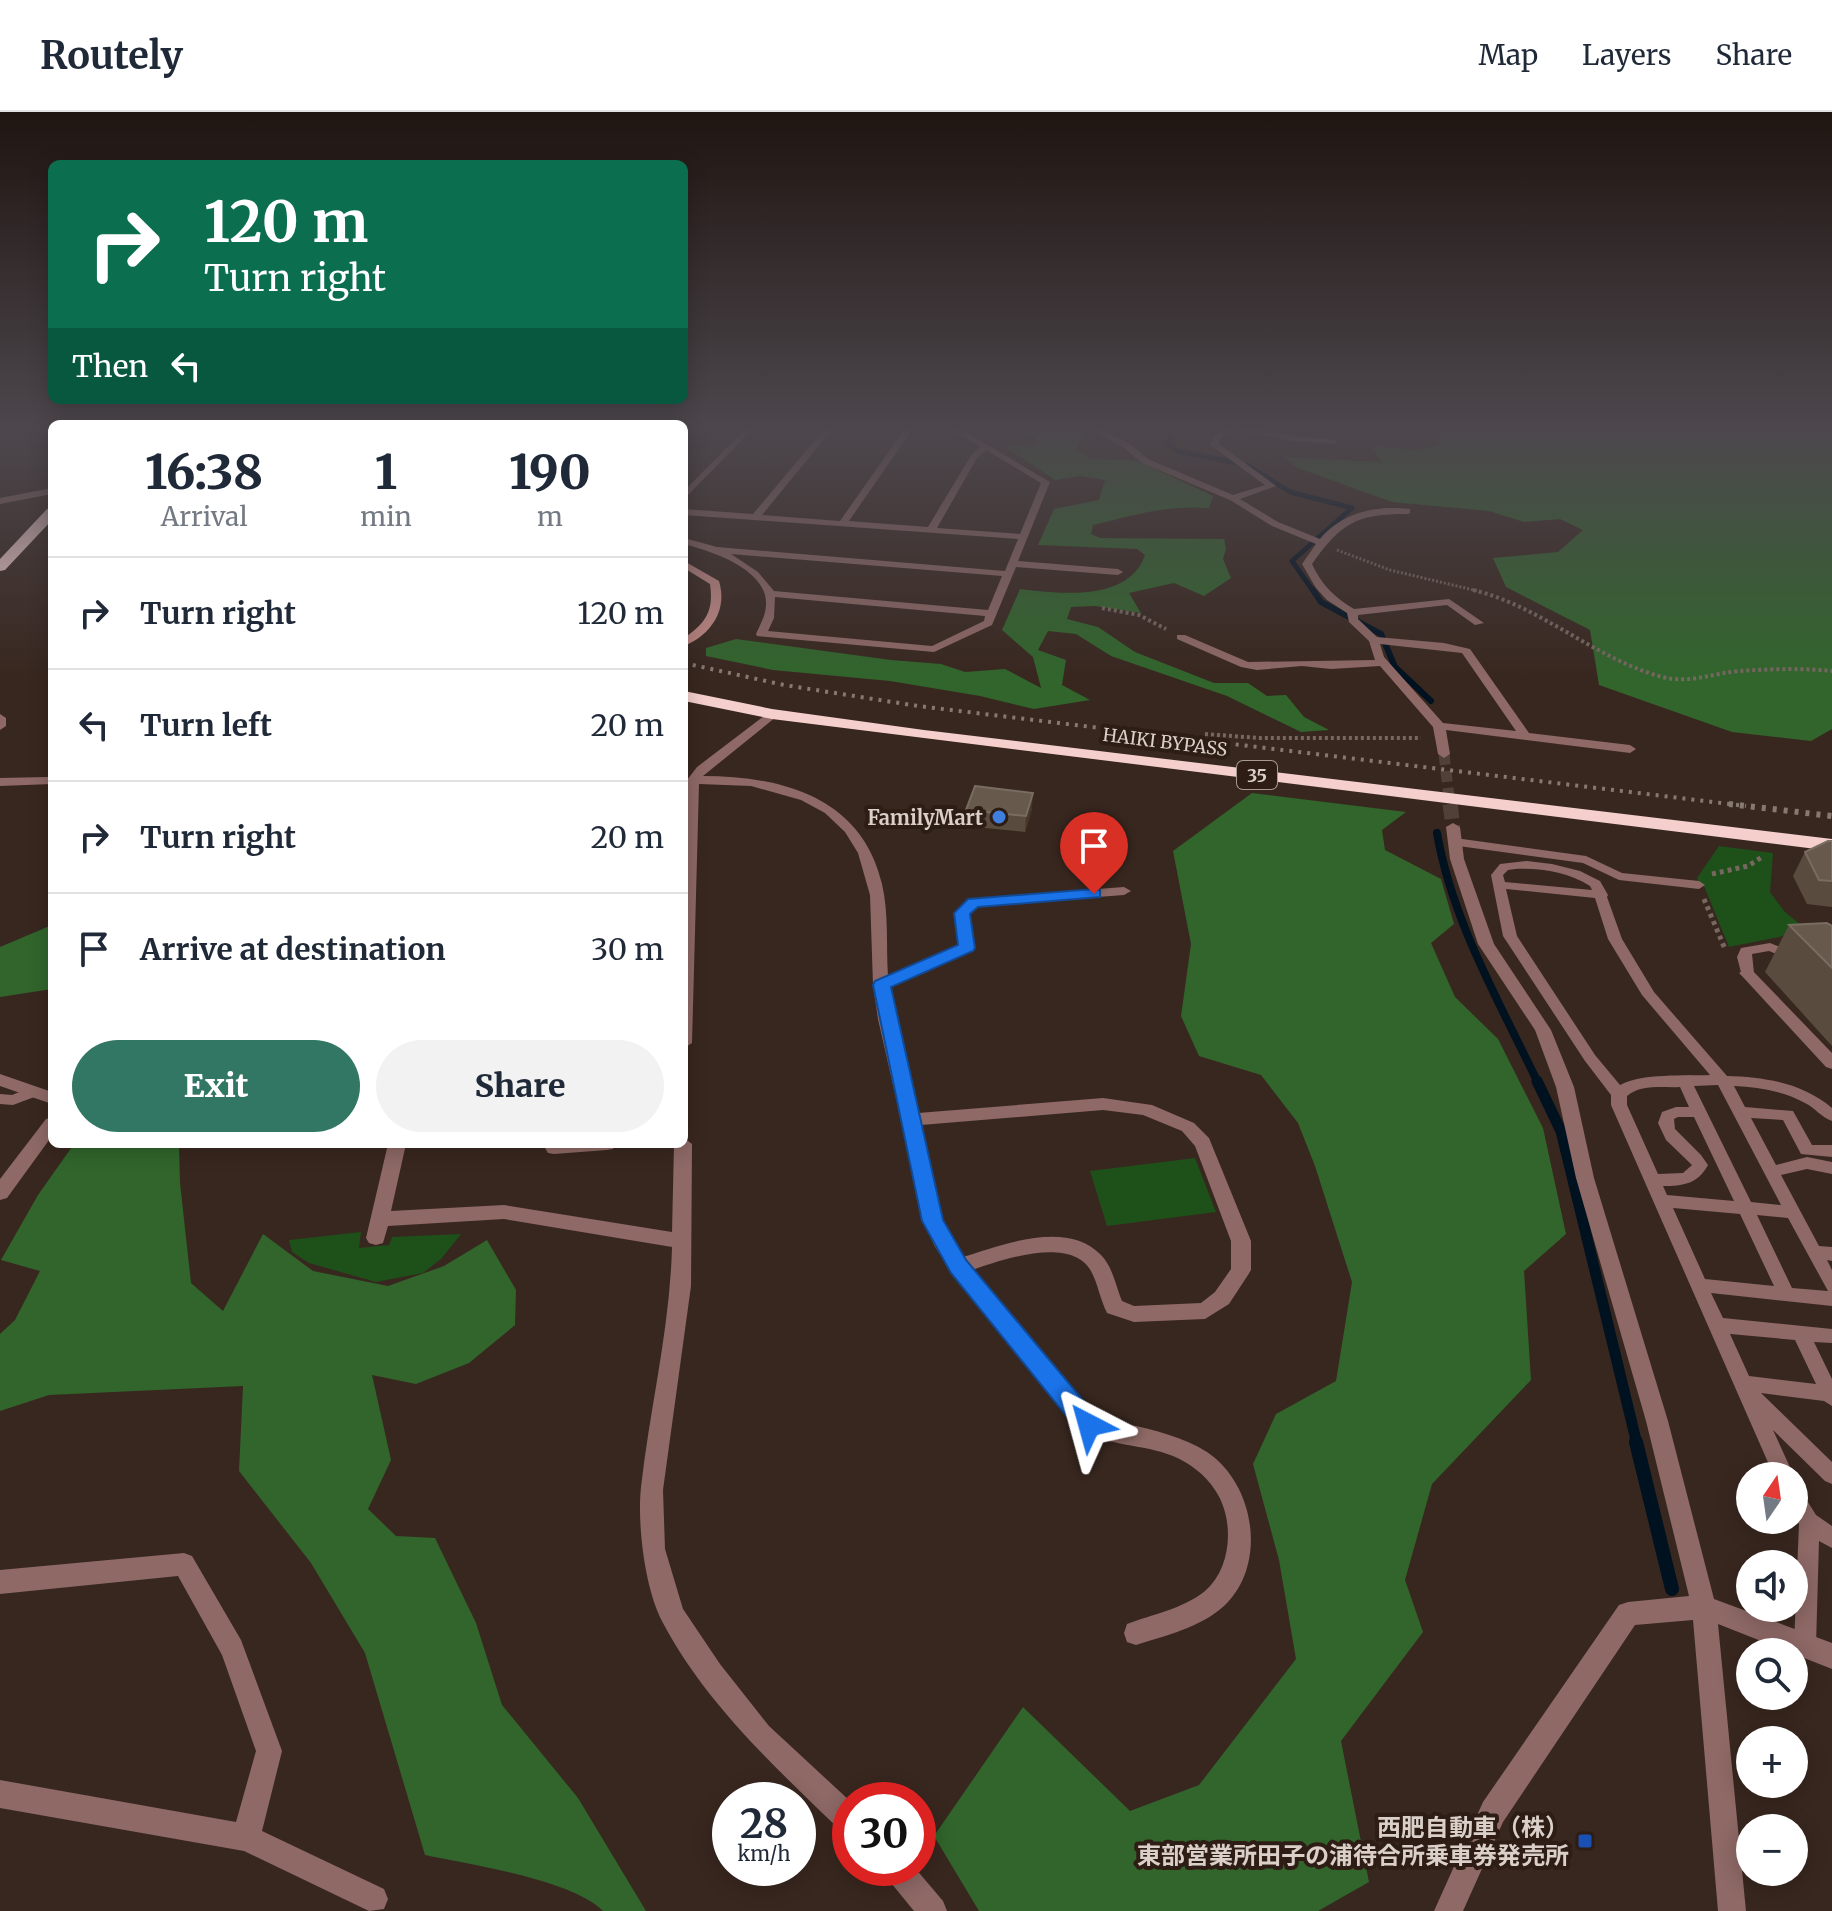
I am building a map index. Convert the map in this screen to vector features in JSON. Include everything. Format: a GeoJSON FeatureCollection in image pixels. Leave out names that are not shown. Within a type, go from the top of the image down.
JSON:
{"type":"FeatureCollection","features":[{"type":"Feature","properties":{"kind":"highway"},"geometry":{"type":"LineString","coordinates":[[0,567],[48,516]]}},
{"type":"Feature","properties":{"kind":"highway","name":"HAIKI BYPASS"},"geometry":{"type":"LineString","coordinates":[[688,697],[772,714],[1832,845]]}},
{"type":"Feature","properties":{"kind":"street"},"geometry":{"type":"LineString","coordinates":[[756,516],[760,511]]}},
{"type":"Feature","properties":{"kind":"street"},"geometry":{"type":"LineString","coordinates":[[843,523],[851,511]]}},
{"type":"Feature","properties":{"kind":"street"},"geometry":{"type":"LineString","coordinates":[[931,530],[942,511]]}},
{"type":"Feature","properties":{"kind":"street"},"geometry":{"type":"LineString","coordinates":[[717,550],[753,571],[771,594],[771,617],[761,634],[934,649],[988,623],[1035,511]]}},
{"type":"Feature","properties":{"kind":"street"},"geometry":{"type":"LineString","coordinates":[[1254,511],[1275,524],[1322,543]]}},
{"type":"Feature","properties":{"kind":"street"},"geometry":{"type":"LineString","coordinates":[[1407,511],[1360,513],[1334,529],[1307,564],[1325,594],[1352,616],[1374,640],[1383,663],[1428,710],[1439,726],[1444,754]]}},
{"type":"Feature","properties":{"kind":"street"},"geometry":{"type":"LineString","coordinates":[[688,512],[1025,537]]}},
{"type":"Feature","properties":{"kind":"street"},"geometry":{"type":"LineString","coordinates":[[688,542],[717,550],[1012,569],[1118,572]]}},
{"type":"Feature","properties":{"kind":"street"},"geometry":{"type":"LineString","coordinates":[[688,566],[715,583],[719,602],[715,616],[702,631],[688,640]]}},
{"type":"Feature","properties":{"kind":"street"},"geometry":{"type":"LineString","coordinates":[[771,594],[993,614]]}},
{"type":"Feature","properties":{"kind":"street"},"geometry":{"type":"LineString","coordinates":[[1352,616],[1449,602],[1479,623]]}},
{"type":"Feature","properties":{"kind":"street"},"geometry":{"type":"LineString","coordinates":[[1181,637],[1245,665],[1257,667],[1302,663],[1331,666],[1383,663]]}},
{"type":"Feature","properties":{"kind":"street"},"geometry":{"type":"LineString","coordinates":[[1374,640],[1466,651],[1525,736]]}},
{"type":"Feature","properties":{"kind":"street"},"geometry":{"type":"LineString","coordinates":[[688,835],[693,780],[701,770],[772,714]]}},
{"type":"Feature","properties":{"kind":"street"},"geometry":{"type":"LineString","coordinates":[[0,718],[0,726]]}},
{"type":"Feature","properties":{"kind":"street"},"geometry":{"type":"LineString","coordinates":[[1439,726],[1630,749]]}},
{"type":"Feature","properties":{"kind":"street"},"geometry":{"type":"LineString","coordinates":[[693,780],[784,788],[827,807],[845,823],[863,850],[875,880],[881,931],[881,985],[933,1221],[959,1266],[1089,1425],[1175,1445],[1212,1466],[1231,1496],[1238,1524],[1239,1554],[1233,1582],[1212,1603],[1136,1633]]}},
{"type":"Feature","properties":{"kind":"street"},"geometry":{"type":"LineString","coordinates":[[0,782],[48,781]]}},
{"type":"Feature","properties":{"kind":"street"},"geometry":{"type":"LineString","coordinates":[[1454,835],[1457,859],[1486,944],[1543,1030],[1565,1087],[1585,1178],[1657,1421],[1704,1607],[1732,1911]]}},
{"type":"Feature","properties":{"kind":"street"},"geometry":{"type":"LineString","coordinates":[[688,871],[688,931]]}},
{"type":"Feature","properties":{"kind":"street"},"geometry":{"type":"LineString","coordinates":[[881,985],[967,948],[962,913],[974,902],[1124,891]]}},
{"type":"Feature","properties":{"kind":"street"},"geometry":{"type":"LineString","coordinates":[[1747,973],[1832,1063]]}},
{"type":"Feature","properties":{"kind":"street"},"geometry":{"type":"LineString","coordinates":[[0,1080],[48,1097]]}},
{"type":"Feature","properties":{"kind":"street"},"geometry":{"type":"LineString","coordinates":[[911,1120],[1103,1104],[1146,1109],[1188,1127],[1203,1143],[1241,1241],[1241,1270],[1222,1298],[1205,1311],[1134,1314],[1114,1307],[1095,1261],[1076,1246],[1021,1247],[959,1266]]}},
{"type":"Feature","properties":{"kind":"street"},"geometry":{"type":"LineString","coordinates":[[0,1193],[48,1128]]}},
{"type":"Feature","properties":{"kind":"street"},"geometry":{"type":"LineString","coordinates":[[396,1148],[378,1229],[504,1212],[683,1241]]}},
{"type":"Feature","properties":{"kind":"street"},"geometry":{"type":"LineString","coordinates":[[683,1148],[681,1286],[652,1490],[653,1549],[672,1615],[711,1673],[760,1735],[832,1803]]}},
{"type":"Feature","properties":{"kind":"street"},"geometry":{"type":"LineString","coordinates":[[0,1582],[184,1564],[232,1649],[269,1751],[246,1838]]}},
{"type":"Feature","properties":{"kind":"street"},"geometry":{"type":"LineString","coordinates":[[1448,1911],[1493,1812],[1628,1614],[1704,1607],[1786,1638]]}},
{"type":"Feature","properties":{"kind":"street"},"geometry":{"type":"LineString","coordinates":[[1808,1646],[1832,1656]]}},
{"type":"Feature","properties":{"kind":"street"},"geometry":{"type":"LineString","coordinates":[[0,1794],[246,1838],[374,1899]]}},
{"type":"Feature","properties":{"kind":"street"},"geometry":{"type":"LineString","coordinates":[[912,1886],[933,1911]]}},
{"type":"Feature","properties":{"kind":"lane"},"geometry":{"type":"LineString","coordinates":[[1454,835],[1586,860],[1619,876],[1699,885]]}},
{"type":"Feature","properties":{"kind":"lane"},"geometry":{"type":"LineString","coordinates":[[1778,1462],[1619,1105],[1619,1094],[1590,1058],[1510,936],[1497,875],[1504,867],[1524,866],[1576,873],[1596,884],[1615,939],[1649,995],[1724,1082],[1793,1212],[1823,1253],[1832,1286]]}},
{"type":"Feature","properties":{"kind":"lane"},"geometry":{"type":"LineString","coordinates":[[1499,885],[1602,895]]}},
{"type":"Feature","properties":{"kind":"lane"},"geometry":{"type":"LineString","coordinates":[[1747,973],[1746,951],[1770,947],[1806,965]]}},
{"type":"Feature","properties":{"kind":"lane"},"geometry":{"type":"LineString","coordinates":[[1685,1082],[1787,1295]]}},
{"type":"Feature","properties":{"kind":"lane"},"geometry":{"type":"LineString","coordinates":[[1619,1094],[1629,1086],[1646,1083],[1756,1082],[1807,1097],[1832,1116]]}},
{"type":"Feature","properties":{"kind":"lane"},"geometry":{"type":"LineString","coordinates":[[0,1099],[13,1100],[32,1092]]}},
{"type":"Feature","properties":{"kind":"lane"},"geometry":{"type":"LineString","coordinates":[[1652,1180],[1692,1177],[1697,1172],[1700,1165],[1696,1158],[1672,1137],[1664,1121],[1676,1112],[1699,1112]]}},
{"type":"Feature","properties":{"kind":"lane"},"geometry":{"type":"LineString","coordinates":[[1740,1112],[1788,1115],[1810,1156],[1832,1168]]}},
{"type":"Feature","properties":{"kind":"lane"},"geometry":{"type":"LineString","coordinates":[[1772,1172],[1810,1156],[1832,1151]]}},
{"type":"Feature","properties":{"kind":"lane"},"geometry":{"type":"LineString","coordinates":[[1662,1201],[1793,1212]]}},
{"type":"Feature","properties":{"kind":"lane"},"geometry":{"type":"LineString","coordinates":[[1699,1285],[1832,1299]]}},
{"type":"Feature","properties":{"kind":"lane"},"geometry":{"type":"LineString","coordinates":[[1717,1325],[1832,1336]]}},
{"type":"Feature","properties":{"kind":"lane"},"geometry":{"type":"LineString","coordinates":[[1801,1333],[1831,1396]]}},
{"type":"Feature","properties":{"kind":"lane"},"geometry":{"type":"LineString","coordinates":[[1744,1387],[1831,1396]]}},
{"type":"Feature","properties":{"kind":"lane"},"geometry":{"type":"LineString","coordinates":[[1744,1387],[1832,1475]]}},
{"type":"Feature","properties":{"kind":"lane"},"geometry":{"type":"LineString","coordinates":[[1809,1522],[1832,1538]]}},
{"type":"Feature","properties":{"kind":"lane"},"geometry":{"type":"LineString","coordinates":[[1805,1638],[1809,1522]]}},
{"type":"Feature","properties":{"kind":"path"},"geometry":{"type":"LineString","coordinates":[[1322,543],[1390,570],[1502,597],[1602,655],[1663,677],[1695,681],[1737,671],[1832,671]]}},
{"type":"Feature","properties":{"kind":"path"},"geometry":{"type":"LineString","coordinates":[[1102,608],[1139,615],[1181,637]]}},
{"type":"Feature","properties":{"kind":"path"},"geometry":{"type":"LineString","coordinates":[[1205,734],[1261,740],[1395,735],[1442,740]]}},
{"type":"Feature","properties":{"kind":"path"},"geometry":{"type":"LineString","coordinates":[[1727,953],[1697,878],[1748,866],[1773,853]]}},
{"type":"Feature","properties":{"kind":"green space"},"geometry":{"type":"Polygon","coordinates":[[[1053,511],[1153,511],[1093,525],[1091,534],[1100,538],[1224,539],[1226,549],[1223,559],[1231,578],[1204,596],[1174,583],[1129,593],[1141,613],[1095,606],[1071,607],[1067,619],[1098,627],[1135,652],[1214,683],[1248,683],[1267,696],[1286,695],[1304,717],[1329,730],[1301,732],[1227,696],[1111,656],[1076,634],[1048,631],[1038,650],[1066,660],[1062,685],[1090,700],[1034,709],[980,696],[890,681],[773,670],[706,656],[706,648],[736,639],[941,664],[965,672],[1005,669],[1041,688],[1033,657],[1002,630],[1020,589],[1073,593],[1109,588],[1137,570],[1145,555],[1137,549],[1038,545],[1053,511]]]}},
{"type":"Feature","properties":{"kind":"green space"},"geometry":{"type":"Polygon","coordinates":[[[1489,511],[1832,511],[1832,729],[1811,741],[1732,732],[1599,685],[1590,630],[1506,587],[1493,558],[1558,552],[1583,530],[1560,519],[1524,522],[1489,511]]]}},
{"type":"Feature","properties":{"kind":"green space"},"geometry":{"type":"Polygon","coordinates":[[[1252,793],[1406,812],[1382,830],[1385,850],[1441,879],[1454,924],[1431,943],[1455,997],[1498,1039],[1543,1128],[1566,1234],[1524,1271],[1531,1380],[1432,1484],[1405,1580],[1423,1632],[1341,1741],[1369,1882],[1318,1911],[979,1911],[936,1839],[936,1833],[1023,1707],[1130,1811],[1199,1785],[1296,1659],[1279,1560],[1253,1464],[1276,1414],[1336,1381],[1352,1282],[1298,1123],[1261,1075],[1199,1056],[1181,1016],[1191,944],[1173,851],[1252,793]]]}},
{"type":"Feature","properties":{"kind":"green space"},"geometry":{"type":"Polygon","coordinates":[[[1719,846],[1773,853],[1770,892],[1784,911],[1808,931],[1729,947],[1704,886],[1699,885],[1697,878],[1719,846]]]}},
{"type":"Feature","properties":{"kind":"green space"},"geometry":{"type":"Polygon","coordinates":[[[48,927],[48,990],[0,997],[0,947],[48,927]]]}},
{"type":"Feature","properties":{"kind":"green space"},"geometry":{"type":"Polygon","coordinates":[[[71,1148],[179,1148],[191,1283],[223,1311],[263,1234],[313,1271],[388,1286],[444,1266],[487,1240],[516,1290],[515,1325],[469,1363],[416,1384],[372,1375],[391,1460],[368,1509],[396,1536],[435,1538],[476,1623],[502,1705],[578,1798],[646,1911],[603,1911],[568,1890],[545,1882],[425,1855],[365,1653],[311,1563],[239,1471],[243,1386],[49,1395],[0,1411],[0,1334],[15,1320],[40,1271],[1,1260],[38,1195],[71,1148]]]}},
{"type":"Feature","properties":{"kind":"green space"},"geometry":{"type":"Polygon","coordinates":[[[1195,1158],[1216,1212],[1107,1226],[1090,1171],[1195,1158]]]}},
{"type":"Feature","properties":{"kind":"green space"},"geometry":{"type":"Polygon","coordinates":[[[361,1232],[359,1248],[389,1245],[392,1237],[461,1234],[441,1259],[423,1273],[376,1282],[309,1263],[292,1252],[289,1240],[361,1232]]]}},
{"type":"Feature","properties":{"kind":"building"},"geometry":{"type":"Polygon","coordinates":[[[975,786],[1033,793],[1026,816],[966,810],[975,786]]]}},
{"type":"Feature","properties":{"kind":"building"},"geometry":{"type":"Polygon","coordinates":[[[1832,841],[1832,881],[1819,880],[1805,852],[1832,841]]]}},
{"type":"Feature","properties":{"kind":"building"},"geometry":{"type":"Polygon","coordinates":[[[1827,923],[1832,926],[1832,968],[1789,925],[1827,923]]]}},
{"type":"Feature","properties":{"kind":"waterway"},"geometry":{"type":"LineString","coordinates":[[1314,592],[1292,561],[1349,511]]}},
{"type":"Feature","properties":{"kind":"waterway"},"geometry":{"type":"LineString","coordinates":[[1313,590],[1321,602],[1381,634],[1395,667],[1431,701]]}},
{"type":"Feature","properties":{"kind":"waterway"},"geometry":{"type":"LineString","coordinates":[[1437,833],[1444,866],[1466,930],[1538,1083]]}},
{"type":"Feature","properties":{"kind":"waterway"},"geometry":{"type":"LineString","coordinates":[[1537,1081],[1561,1131],[1637,1444]]}},
{"type":"Feature","properties":{"kind":"waterway"},"geometry":{"type":"LineString","coordinates":[[1636,1442],[1672,1589]]}},
{"type":"Feature","properties":{"kind":"tunnel"},"geometry":{"type":"LineString","coordinates":[[1444,754],[1450,806]]}},
{"type":"Feature","properties":{"kind":"tunnel"},"geometry":{"type":"LineString","coordinates":[[1450,804],[1453,827]]}},
{"type":"Feature","properties":{"kind":"railway"},"geometry":{"type":"LineString","coordinates":[[688,664],[784,685],[918,706],[1741,805]]}},
{"type":"Feature","properties":{"kind":"railway"},"geometry":{"type":"LineString","coordinates":[[1729,804],[1741,805]]}},
{"type":"Feature","properties":{"kind":"railway"},"geometry":{"type":"LineString","coordinates":[[1741,805],[1832,816]]}},
{"type":"Feature","properties":{"kind":"railway"},"geometry":{"type":"LineString","coordinates":[[1741,805],[1746,806]]}},
{"type":"Feature","properties":{"kind":"place","name":"FamilyMart"},"geometry":{"type":"Point","coordinates":[999,817]}},
{"type":"Feature","properties":{"kind":"place","name":"西肥自動車（株） 東部営業所田子の浦待合所乗車券発売所"},"geometry":{"type":"Point","coordinates":[1585,1841]}},
{"type":"Feature","properties":{"kind":"route"},"geometry":{"type":"LineString","coordinates":[[1089,1425],[959,1266],[933,1221],[881,985],[967,948],[962,913],[974,902],[1094,894]]}}]}
